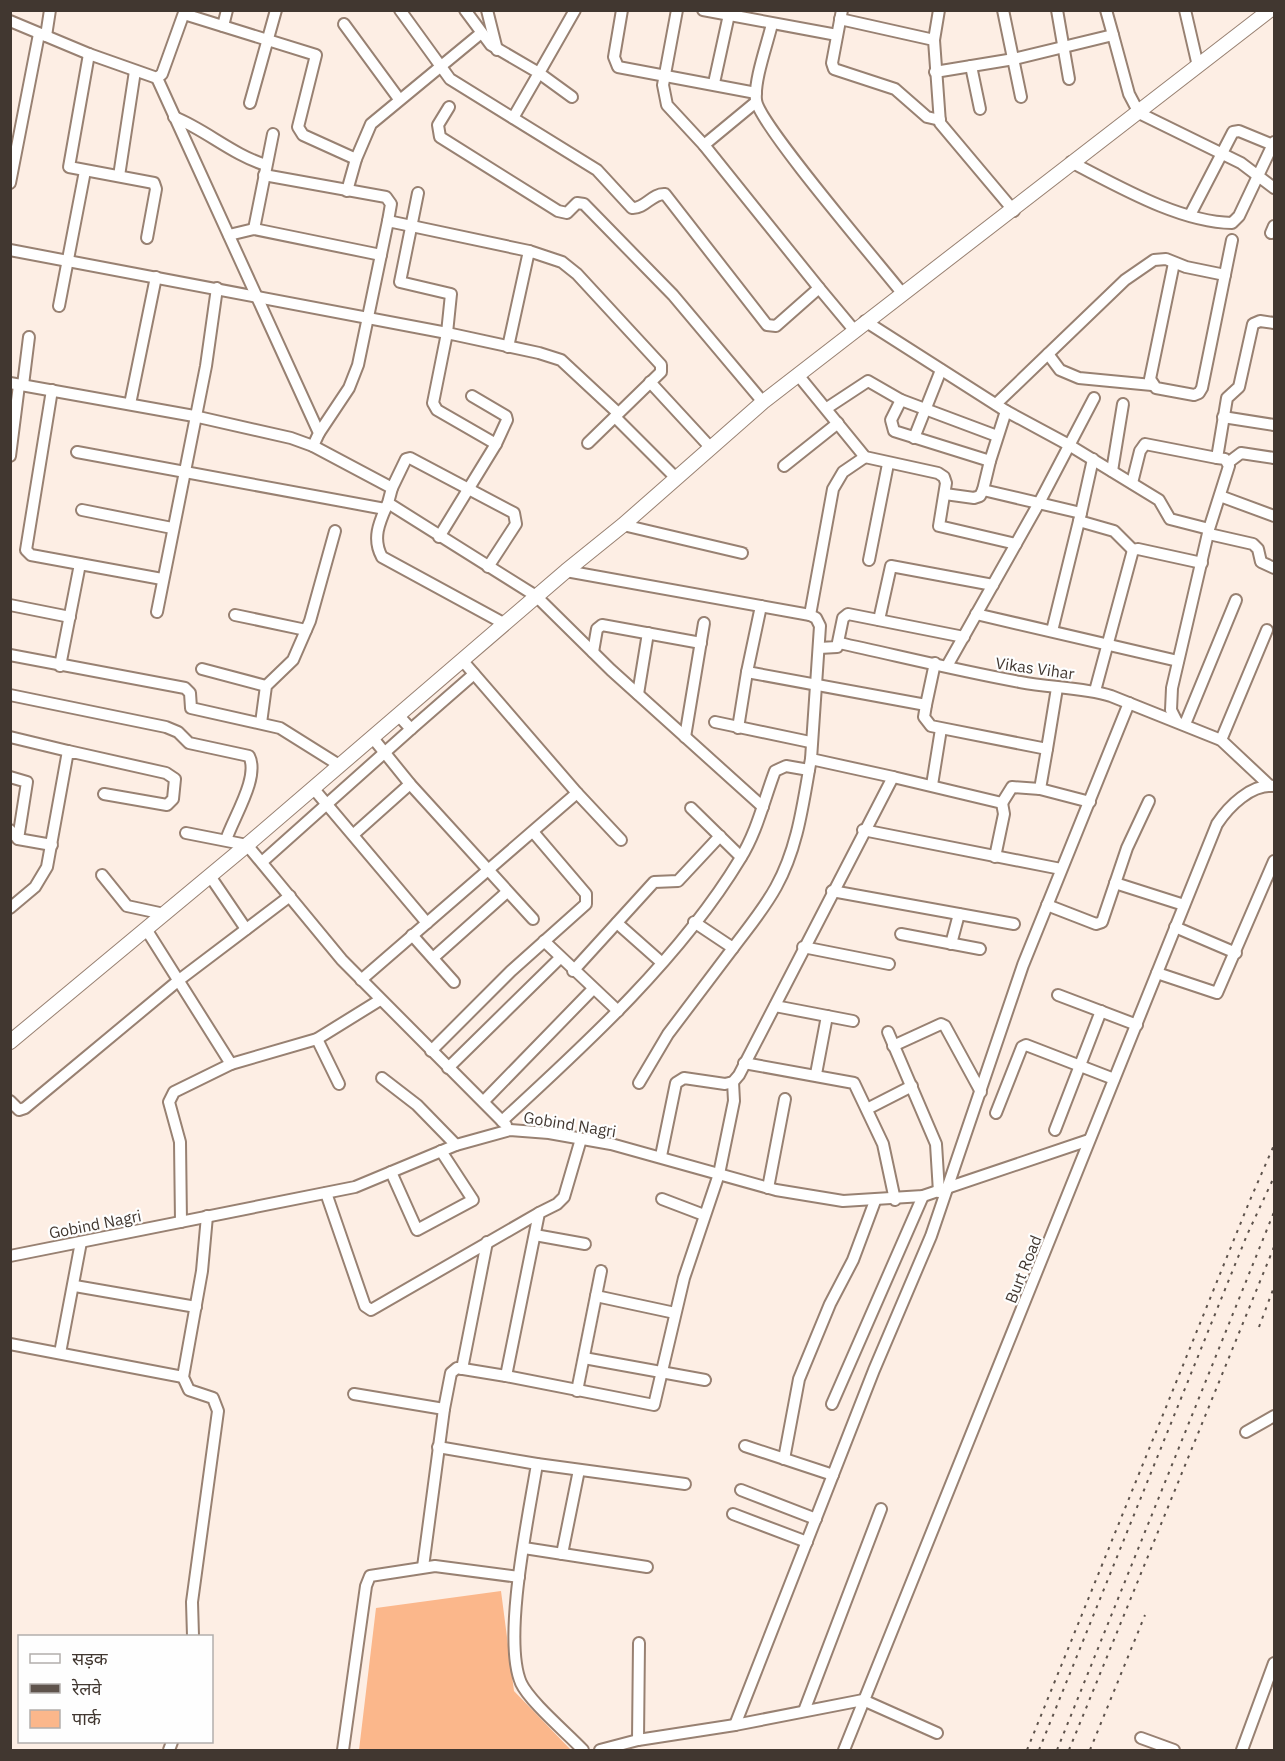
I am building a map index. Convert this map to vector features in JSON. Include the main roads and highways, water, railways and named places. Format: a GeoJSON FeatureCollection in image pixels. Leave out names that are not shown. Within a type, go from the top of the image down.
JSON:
{"type":"FeatureCollection","features":[{"type":"Feature","properties":{"kind":"main road"},"geometry":{"type":"LineString","coordinates":[[10,1042],[247,845],[536,596],[623,525],[763,402],[865,321],[1014,211],[1071,162],[1270,10]]}},
{"type":"Feature","properties":{"kind":"railway"},"geometry":{"type":"LineString","coordinates":[[1027,1750],[1274,1145]]}},
{"type":"Feature","properties":{"kind":"railway"},"geometry":{"type":"LineString","coordinates":[[1039,1750],[1247,1235],[1274,1177]]}},
{"type":"Feature","properties":{"kind":"railway"},"geometry":{"type":"LineString","coordinates":[[1057,1750],[1274,1212]]}},
{"type":"Feature","properties":{"kind":"railway"},"geometry":{"type":"LineString","coordinates":[[1069,1750],[1274,1247]]}},
{"type":"Feature","properties":{"kind":"railway"},"geometry":{"type":"LineString","coordinates":[[1259,1327],[1274,1287]]}},
{"type":"Feature","properties":{"kind":"railway"},"geometry":{"type":"LineString","coordinates":[[1090,1750],[1145,1615]]}}]}
